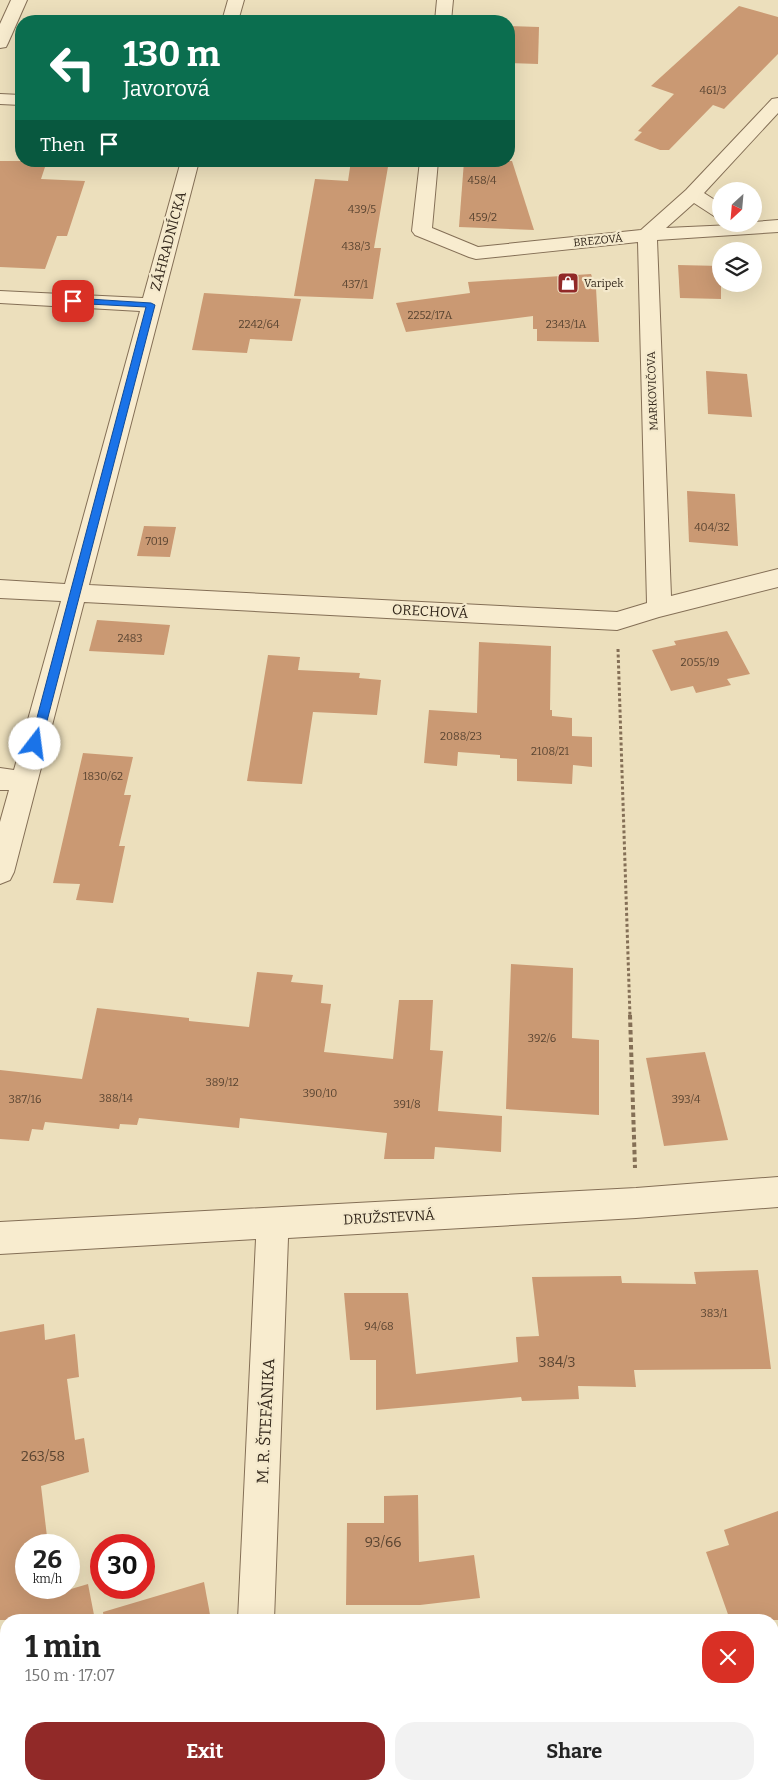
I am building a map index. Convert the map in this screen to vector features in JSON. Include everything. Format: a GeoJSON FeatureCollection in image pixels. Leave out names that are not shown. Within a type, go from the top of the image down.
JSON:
{"type":"FeatureCollection","features":[{"type":"Feature","properties":{"kind":"street"},"geometry":{"type":"LineString","coordinates":[[0,43],[19,0]]}},
{"type":"Feature","properties":{"kind":"street"},"geometry":{"type":"LineString","coordinates":[[232,15],[236,0]]}},
{"type":"Feature","properties":{"kind":"street"},"geometry":{"type":"LineString","coordinates":[[444,15],[445,0]]}},
{"type":"Feature","properties":{"kind":"street"},"geometry":{"type":"LineString","coordinates":[[0,99],[15,100]]}},
{"type":"Feature","properties":{"kind":"street"},"geometry":{"type":"LineString","coordinates":[[647,236],[693,194],[778,103]]}},
{"type":"Feature","properties":{"kind":"street","name":"ZÁHRADNÍCKA"},"geometry":{"type":"LineString","coordinates":[[0,872],[13,780],[76,594],[188,167]]}},
{"type":"Feature","properties":{"kind":"street","name":"BREZOVÁ"},"geometry":{"type":"LineString","coordinates":[[428,167],[422,232],[476,253],[712,229]]}},
{"type":"Feature","properties":{"kind":"street"},"geometry":{"type":"LineString","coordinates":[[693,194],[712,206]]}},
{"type":"Feature","properties":{"kind":"street","name":"BREZOVÁ"},"geometry":{"type":"LineString","coordinates":[[762,226],[778,226]]}},
{"type":"Feature","properties":{"kind":"street","name":"MARKOVIČOVA"},"geometry":{"type":"LineString","coordinates":[[647,236],[659,608]]}},
{"type":"Feature","properties":{"kind":"street"},"geometry":{"type":"LineString","coordinates":[[0,297],[151,305]]}},
{"type":"Feature","properties":{"kind":"street","name":"ORECHOVÁ"},"geometry":{"type":"LineString","coordinates":[[0,589],[617,621],[659,608],[778,578]]}},
{"type":"Feature","properties":{"kind":"street","name":"DRUŽSTEVNÁ"},"geometry":{"type":"LineString","coordinates":[[0,1238],[636,1203],[778,1192]]}},
{"type":"Feature","properties":{"kind":"street","name":"M. R. ŠTEFÁNIKA"},"geometry":{"type":"LineString","coordinates":[[256,1614],[273,1223]]}},
{"type":"Feature","properties":{"kind":"path"},"geometry":{"type":"LineString","coordinates":[[617,621],[636,1203]]}},
{"type":"Feature","properties":{"kind":"building"},"geometry":{"type":"Polygon","coordinates":[[[739,6],[778,17],[778,54],[724,109],[713,105],[669,150],[660,150],[634,140],[642,132],[638,131],[674,94],[651,86],[739,6]]]}},
{"type":"Feature","properties":{"kind":"building"},"geometry":{"type":"Polygon","coordinates":[[[515,26],[539,27],[538,64],[515,63],[515,26]]]}},
{"type":"Feature","properties":{"kind":"building"},"geometry":{"type":"Polygon","coordinates":[[[0,161],[15,161],[15,167],[45,167],[41,179],[85,181],[67,236],[57,236],[45,269],[0,267],[0,161]]]}},
{"type":"Feature","properties":{"kind":"building"},"geometry":{"type":"Polygon","coordinates":[[[350,167],[388,167],[374,248],[381,248],[373,299],[294,296],[315,179],[348,181],[350,167]]]}},
{"type":"Feature","properties":{"kind":"building"},"geometry":{"type":"Polygon","coordinates":[[[464,167],[514,167],[534,230],[459,227],[464,167]]]}},
{"type":"Feature","properties":{"kind":"building"},"geometry":{"type":"Polygon","coordinates":[[[678,265],[712,266],[712,292],[721,292],[721,299],[680,298],[678,265]]]}},
{"type":"Feature","properties":{"kind":"building"},"geometry":{"type":"Polygon","coordinates":[[[591,274],[596,288],[599,342],[537,341],[537,329],[533,329],[533,316],[406,332],[396,303],[470,293],[468,282],[591,274]]]}},
{"type":"Feature","properties":{"kind":"building"},"geometry":{"type":"Polygon","coordinates":[[[204,293],[301,299],[292,341],[250,339],[247,353],[192,350],[204,293]]]}},
{"type":"Feature","properties":{"kind":"building"},"geometry":{"type":"Polygon","coordinates":[[[706,371],[747,374],[752,417],[708,414],[706,371]]]}},
{"type":"Feature","properties":{"kind":"building"},"geometry":{"type":"Polygon","coordinates":[[[687,491],[735,494],[738,546],[689,542],[687,491]]]}},
{"type":"Feature","properties":{"kind":"building"},"geometry":{"type":"Polygon","coordinates":[[[144,526],[176,527],[170,557],[137,556],[144,526]]]}},
{"type":"Feature","properties":{"kind":"building"},"geometry":{"type":"Polygon","coordinates":[[[97,620],[170,625],[164,655],[89,651],[97,620]]]}},
{"type":"Feature","properties":{"kind":"building"},"geometry":{"type":"Polygon","coordinates":[[[727,631],[750,674],[727,679],[731,685],[696,693],[693,686],[671,691],[652,650],[676,645],[674,641],[727,631]]]}},
{"type":"Feature","properties":{"kind":"building"},"geometry":{"type":"Polygon","coordinates":[[[479,642],[551,646],[550,710],[552,710],[552,716],[572,718],[572,736],[592,737],[592,767],[573,765],[572,784],[517,781],[517,759],[500,758],[500,755],[458,752],[457,766],[424,763],[429,710],[477,713],[479,642]]]}},
{"type":"Feature","properties":{"kind":"building"},"geometry":{"type":"Polygon","coordinates":[[[268,655],[300,657],[298,670],[360,673],[359,678],[381,680],[377,715],[313,712],[302,784],[247,781],[268,655]]]}},
{"type":"Feature","properties":{"kind":"building"},"geometry":{"type":"Polygon","coordinates":[[[83,753],[133,757],[124,795],[131,795],[119,846],[125,846],[113,903],[76,900],[80,884],[53,883],[83,753]]]}},
{"type":"Feature","properties":{"kind":"building"},"geometry":{"type":"Polygon","coordinates":[[[511,964],[573,968],[572,1038],[599,1040],[599,1115],[506,1109],[511,964]]]}},
{"type":"Feature","properties":{"kind":"building"},"geometry":{"type":"Polygon","coordinates":[[[257,972],[293,975],[291,982],[323,985],[321,1003],[331,1004],[324,1052],[393,1059],[399,1000],[433,1000],[430,1050],[443,1051],[438,1111],[502,1116],[501,1152],[435,1147],[434,1159],[384,1159],[387,1133],[240,1118],[239,1128],[139,1118],[137,1125],[120,1124],[119,1129],[45,1122],[43,1130],[32,1129],[29,1141],[0,1139],[0,1070],[82,1079],[97,1008],[249,1027],[257,972]]]}},
{"type":"Feature","properties":{"kind":"building"},"geometry":{"type":"Polygon","coordinates":[[[705,1052],[728,1140],[664,1146],[646,1058],[705,1052]]]}},
{"type":"Feature","properties":{"kind":"building"},"geometry":{"type":"Polygon","coordinates":[[[758,1270],[771,1369],[634,1370],[636,1387],[578,1386],[579,1399],[522,1401],[521,1397],[376,1410],[376,1360],[350,1360],[344,1293],[408,1293],[416,1374],[518,1362],[516,1337],[539,1336],[532,1277],[621,1276],[622,1283],[696,1284],[694,1272],[758,1270]]]}},
{"type":"Feature","properties":{"kind":"building"},"geometry":{"type":"Polygon","coordinates":[[[44,1324],[45,1340],[75,1334],[79,1377],[67,1379],[75,1440],[84,1438],[89,1472],[41,1486],[47,1534],[15,1534],[15,1599],[80,1599],[80,1586],[88,1584],[94,1614],[0,1614],[0,1332],[44,1324]]]}},
{"type":"Feature","properties":{"kind":"building"},"geometry":{"type":"Polygon","coordinates":[[[418,1495],[419,1562],[474,1555],[480,1598],[420,1605],[346,1605],[347,1523],[384,1523],[384,1496],[418,1495]]]}},
{"type":"Feature","properties":{"kind":"building"},"geometry":{"type":"Polygon","coordinates":[[[778,1511],[778,1614],[728,1614],[706,1552],[729,1545],[724,1530],[778,1511]]]}},
{"type":"Feature","properties":{"kind":"building"},"geometry":{"type":"Polygon","coordinates":[[[204,1582],[210,1614],[103,1614],[103,1612],[147,1599],[155,1599],[155,1597],[204,1582]]]}},
{"type":"Feature","properties":{"kind":"place","name":"Varipek"},"geometry":{"type":"Point","coordinates":[568,283]}},
{"type":"Feature","properties":{"kind":"route"},"geometry":{"type":"LineString","coordinates":[[35,744],[151,305],[73,301]]}}]}
